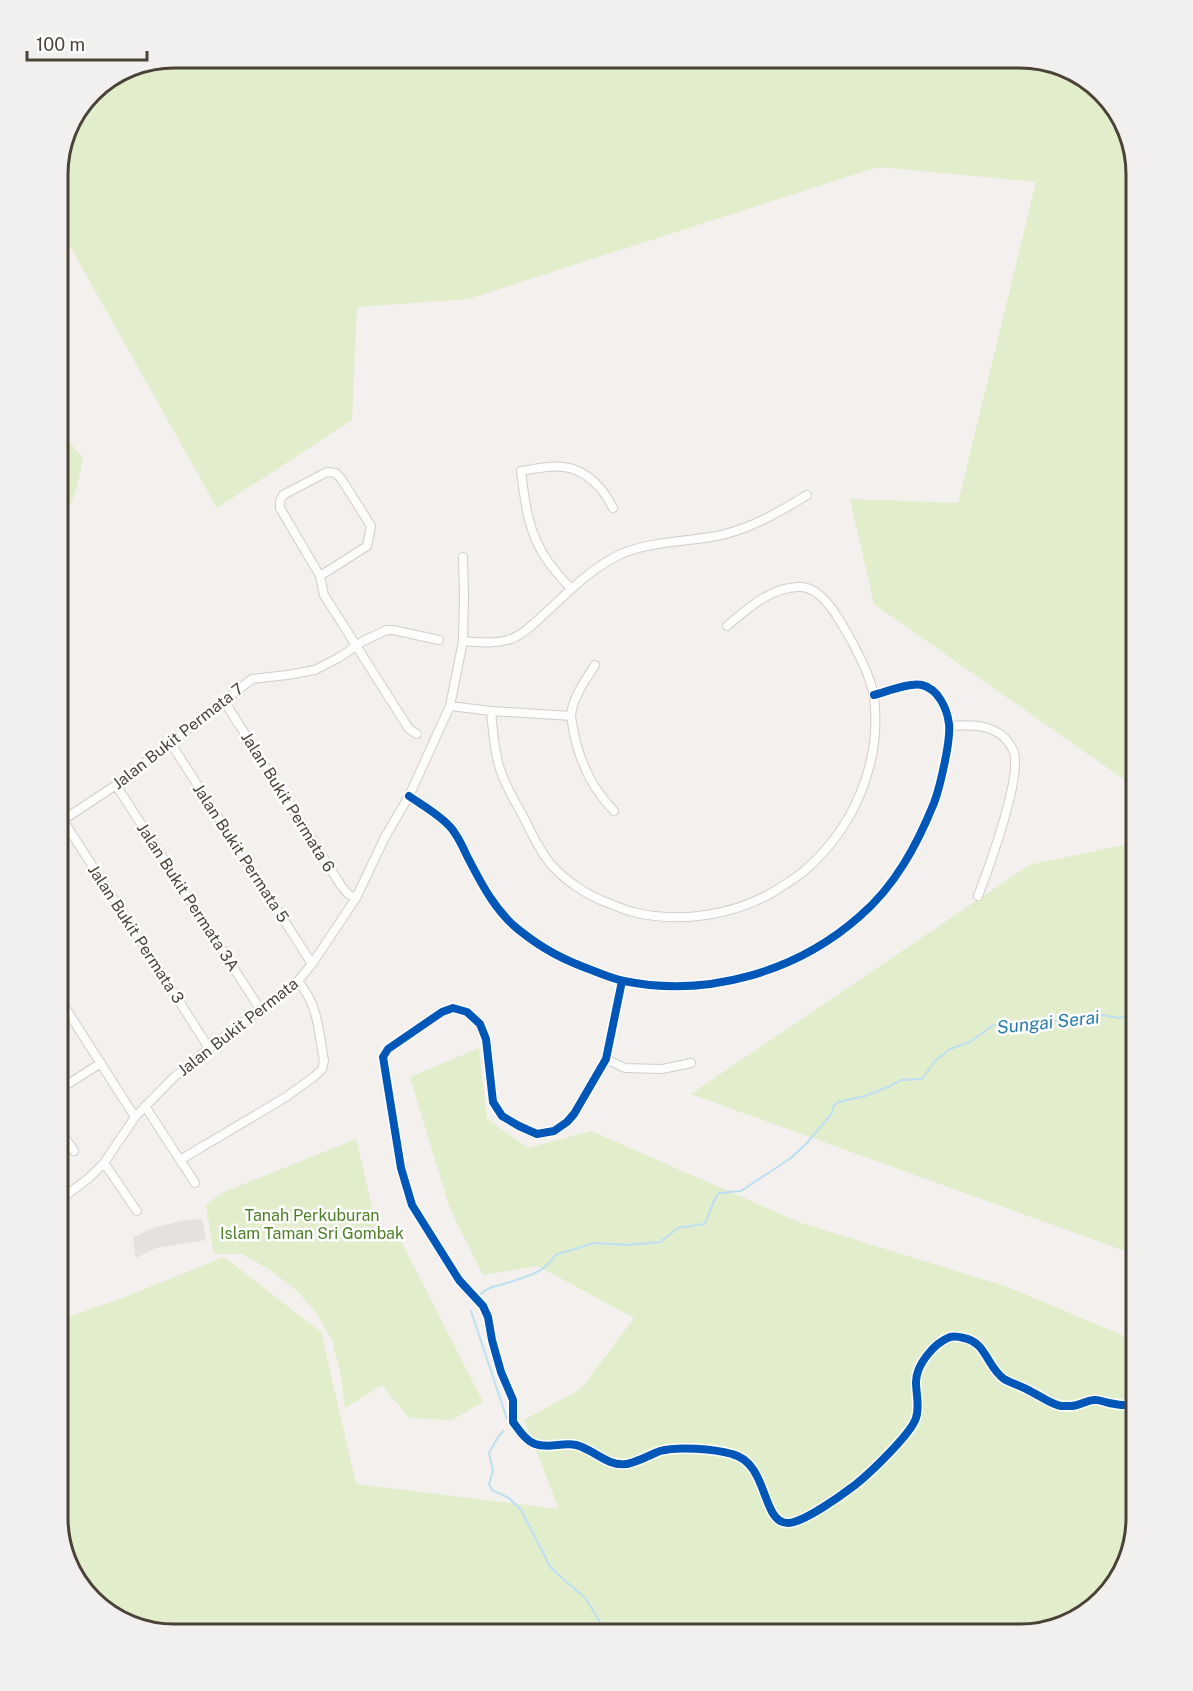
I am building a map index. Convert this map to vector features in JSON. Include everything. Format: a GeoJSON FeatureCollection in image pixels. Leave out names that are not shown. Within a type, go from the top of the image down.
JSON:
{"type":"FeatureCollection","features":[{"type":"Feature","properties":{"kind":"street"},"geometry":{"type":"LineString","coordinates":[[571,589],[547,560],[534,539],[525,510],[521,471],[565,467],[582,473],[602,488],[613,508]]}},
{"type":"Feature","properties":{"kind":"street"},"geometry":{"type":"LineString","coordinates":[[320,576],[367,546],[370,526],[336,473],[327,472],[283,495],[280,508],[320,576],[324,595],[409,729],[417,734]]}},
{"type":"Feature","properties":{"kind":"street"},"geometry":{"type":"LineString","coordinates":[[463,641],[490,643],[510,639],[526,630],[571,589],[622,554],[648,546],[714,537],[736,530],[783,510],[807,495]]}},
{"type":"Feature","properties":{"kind":"street","name":"Jalan Bukit Permata"},"geometry":{"type":"LineString","coordinates":[[68,1194],[104,1163],[135,1118],[173,1078],[298,981],[356,898],[385,837],[409,796],[450,706],[463,641],[463,557]]}},
{"type":"Feature","properties":{"kind":"street"},"geometry":{"type":"LineString","coordinates":[[491,711],[495,749],[505,783],[549,862],[592,897],[633,912],[671,917],[712,914],[757,901],[804,872],[847,822],[863,788],[873,744],[874,695],[850,638],[820,595],[802,587],[774,592],[727,626]]}},
{"type":"Feature","properties":{"kind":"street","name":"Jalan Bukit Permata 7"},"geometry":{"type":"LineString","coordinates":[[68,817],[116,785],[252,679],[315,669],[387,630],[440,640]]}},
{"type":"Feature","properties":{"kind":"street"},"geometry":{"type":"LineString","coordinates":[[596,665],[583,684],[571,716],[585,770],[601,798],[614,811]]}},
{"type":"Feature","properties":{"kind":"street"},"geometry":{"type":"LineString","coordinates":[[409,796],[451,827],[490,897],[516,928],[563,960],[622,981],[649,985],[712,984],[741,979],[770,969],[821,946],[845,929],[878,898],[908,858],[925,825],[936,798],[943,770],[949,726],[946,712],[941,700],[925,685],[916,684],[874,695]]}},
{"type":"Feature","properties":{"kind":"street","name":"Jalan Bukit Permata 6"},"geometry":{"type":"LineString","coordinates":[[224,701],[342,887],[356,898]]}},
{"type":"Feature","properties":{"kind":"street"},"geometry":{"type":"LineString","coordinates":[[450,706],[571,716]]}},
{"type":"Feature","properties":{"kind":"street"},"geometry":{"type":"LineString","coordinates":[[949,726],[970,724],[986,726],[999,733],[1014,751],[1015,765],[1010,795],[986,878],[978,896]]}},
{"type":"Feature","properties":{"kind":"street","name":"Jalan Bukit Permata 5"},"geometry":{"type":"LineString","coordinates":[[170,742],[312,964]]}},
{"type":"Feature","properties":{"kind":"street","name":"Jalan Bukit Permata 3A"},"geometry":{"type":"LineString","coordinates":[[116,785],[260,1009]]}},
{"type":"Feature","properties":{"kind":"street","name":"Jalan Bukit Permata 3"},"geometry":{"type":"LineString","coordinates":[[68,834],[209,1048]]}},
{"type":"Feature","properties":{"kind":"street"},"geometry":{"type":"LineString","coordinates":[[180,1160],[286,1097],[322,1069],[324,1061],[315,1007],[308,993],[298,981]]}},
{"type":"Feature","properties":{"kind":"street"},"geometry":{"type":"LineString","coordinates":[[622,981],[606,1059],[593,1084],[567,1122],[554,1131],[537,1134],[502,1116],[493,1102],[486,1040],[480,1024],[467,1012],[453,1008],[442,1012],[388,1049],[383,1057],[401,1168],[412,1205],[459,1280],[483,1306],[488,1317],[501,1372],[513,1400],[513,1422],[521,1433],[536,1444],[574,1445],[610,1462],[627,1464],[664,1450],[709,1449],[735,1454],[748,1462],[758,1475],[771,1514],[780,1521],[788,1523],[811,1515],[855,1485],[908,1432],[916,1418],[918,1401],[916,1379],[923,1360],[937,1346],[951,1337],[971,1339],[984,1351],[1004,1378],[1060,1406],[1083,1405],[1089,1400],[1098,1399],[1107,1403],[1126,1405]]}},
{"type":"Feature","properties":{"kind":"street"},"geometry":{"type":"LineString","coordinates":[[68,1012],[135,1118]]}},
{"type":"Feature","properties":{"kind":"street"},"geometry":{"type":"LineString","coordinates":[[606,1059],[625,1068],[662,1069],[691,1063]]}},
{"type":"Feature","properties":{"kind":"street"},"geometry":{"type":"LineString","coordinates":[[68,1084],[101,1064]]}},
{"type":"Feature","properties":{"kind":"street"},"geometry":{"type":"LineString","coordinates":[[145,1106],[195,1183]]}},
{"type":"Feature","properties":{"kind":"street"},"geometry":{"type":"LineString","coordinates":[[68,1142],[74,1151]]}},
{"type":"Feature","properties":{"kind":"street"},"geometry":{"type":"LineString","coordinates":[[104,1163],[137,1211]]}},
{"type":"Feature","properties":{"kind":"green space"},"geometry":{"type":"Polygon","coordinates":[[[159,68],[1027,68],[1054,73],[1084,89],[1095,98],[1111,120],[1122,146],[1126,173],[1126,781],[874,604],[850,499],[958,503],[1036,182],[878,167],[468,299],[357,307],[352,420],[217,508],[68,243],[68,166],[71,146],[78,127],[89,109],[109,89],[125,80],[159,68]]]}},
{"type":"Feature","properties":{"kind":"green space"},"geometry":{"type":"Polygon","coordinates":[[[68,440],[83,458],[68,509],[68,440]]]}},
{"type":"Feature","properties":{"kind":"green space"},"geometry":{"type":"Polygon","coordinates":[[[1126,844],[1126,1251],[691,1094],[1029,865],[1126,844]]]}},
{"type":"Feature","properties":{"kind":"green space"},"geometry":{"type":"Polygon","coordinates":[[[479,1048],[487,1119],[528,1148],[591,1131],[801,1223],[1005,1286],[1126,1337],[1125,1532],[1117,1558],[1104,1582],[1095,1593],[1073,1609],[1047,1620],[1020,1624],[166,1623],[139,1618],[115,1606],[98,1593],[82,1571],[68,1532],[68,1317],[224,1257],[321,1332],[356,1484],[559,1509],[524,1420],[581,1389],[634,1318],[538,1266],[483,1275],[450,1209],[410,1077],[479,1048]]]}},
{"type":"Feature","properties":{"kind":"green space","name":"Tanah Perkuburan Islam Taman Sri Gombak"},"geometry":{"type":"Polygon","coordinates":[[[356,1139],[380,1240],[398,1235],[483,1402],[452,1420],[409,1418],[382,1385],[345,1408],[340,1371],[332,1340],[315,1311],[296,1290],[270,1270],[242,1254],[214,1254],[206,1205],[222,1193],[356,1139]]]}},
{"type":"Feature","properties":{"kind":"shaded area"},"geometry":{"type":"Polygon","coordinates":[[[202,1219],[206,1240],[156,1248],[136,1258],[133,1238],[152,1228],[185,1220],[202,1219]]]}},
{"type":"Feature","properties":{"kind":"waterway","name":"Sungai Serai"},"geometry":{"type":"LineString","coordinates":[[481,1294],[490,1288],[535,1273],[546,1266],[555,1255],[594,1243],[627,1245],[660,1242],[678,1228],[704,1224],[719,1193],[741,1191],[791,1158],[807,1143],[832,1113],[833,1107],[838,1102],[865,1096],[901,1080],[922,1079],[935,1061],[950,1049],[970,1042],[992,1026],[1010,1022],[1037,1024],[1081,1016],[1126,1016]]}},
{"type":"Feature","properties":{"kind":"waterway","name":"Sungai Serai"},"geometry":{"type":"LineString","coordinates":[[471,1311],[507,1419]]}},
{"type":"Feature","properties":{"kind":"waterway","name":"Sungai Serai"},"geometry":{"type":"LineString","coordinates":[[503,1431],[489,1453],[493,1471],[489,1484],[492,1490],[509,1498],[521,1510],[551,1568],[586,1599],[600,1624]]}},
{"type":"Feature","properties":{"kind":"cycle path"},"geometry":{"type":"LineString","coordinates":[[409,796],[448,824],[489,896],[503,914],[519,930],[546,949],[583,967],[624,981],[687,986],[719,983],[780,966],[835,936],[873,904],[904,864],[934,803],[948,741],[948,718],[937,695],[922,685],[905,686],[874,695]]}},
{"type":"Feature","properties":{"kind":"cycle path"},"geometry":{"type":"LineString","coordinates":[[622,981],[606,1059],[574,1114],[554,1131],[537,1134],[502,1116],[493,1102],[486,1039],[480,1024],[467,1012],[453,1008],[442,1012],[388,1049],[383,1057],[401,1168],[412,1205],[459,1280],[483,1306],[488,1317],[501,1372],[513,1400],[513,1422],[528,1440],[540,1445],[576,1445],[619,1464],[633,1462],[660,1451],[686,1448],[732,1454],[744,1460],[753,1469],[773,1513],[779,1520],[788,1523],[812,1514],[849,1490],[870,1472],[906,1434],[917,1414],[916,1382],[919,1369],[932,1349],[950,1337],[971,1340],[977,1344],[1004,1379],[1057,1405],[1074,1406],[1093,1400],[1126,1405]]}}]}
